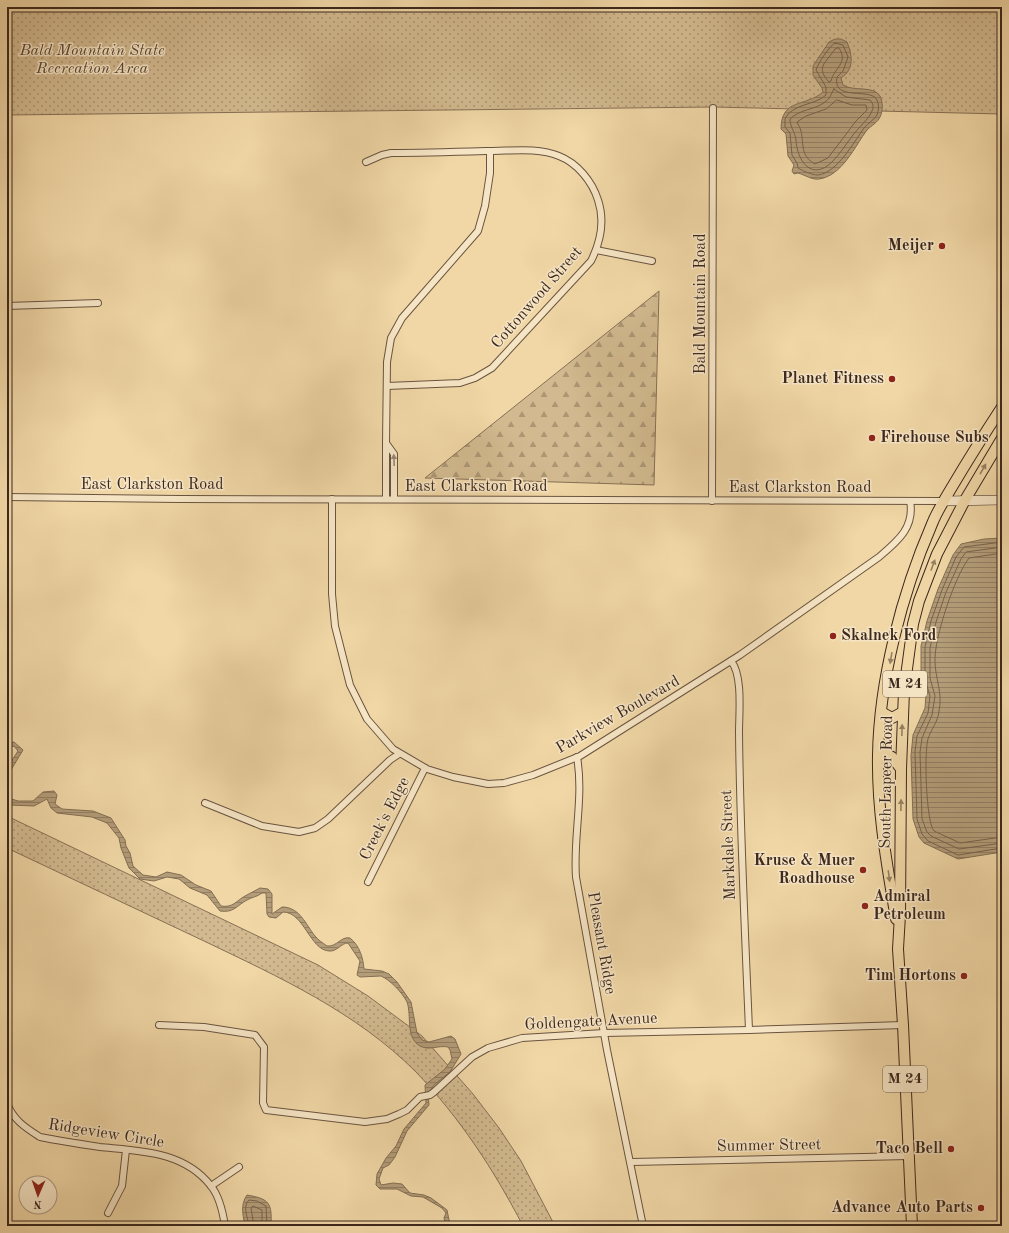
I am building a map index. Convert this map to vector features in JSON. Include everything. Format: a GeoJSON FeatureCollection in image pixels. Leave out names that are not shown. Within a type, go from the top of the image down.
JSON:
{"type":"FeatureCollection","features":[{"type":"Feature","properties":{"kind":"main road","name":"South Lapeer Road"},"geometry":{"type":"LineString","coordinates":[[898,932],[882,823],[878,756],[881,712],[892,648],[906,592],[932,522],[1002,407]]}},
{"type":"Feature","properties":{"kind":"main road","name":"South Lapeer Road"},"geometry":{"type":"LineString","coordinates":[[912,1226],[898,932],[900,915],[903,712],[913,624],[919,601],[937,554],[965,500],[1002,438]]}},
{"type":"Feature","properties":{"kind":"main road"},"geometry":{"type":"LineString","coordinates":[[944,501],[1002,500]]}},
{"type":"Feature","properties":{"kind":"main road"},"geometry":{"type":"LineString","coordinates":[[881,712],[892,718],[903,712]]}},
{"type":"Feature","properties":{"kind":"main road"},"geometry":{"type":"LineString","coordinates":[[878,756],[885,753],[892,757],[901,769]]}},
{"type":"Feature","properties":{"kind":"street","name":"Bald Mountain Road"},"geometry":{"type":"LineString","coordinates":[[712,501],[713,108]]}},
{"type":"Feature","properties":{"kind":"street","name":"Cottonwood Street"},"geometry":{"type":"LineString","coordinates":[[366,162],[391,153],[528,150],[558,155],[586,176],[596,192],[601,210],[602,226],[596,250],[591,261],[492,368],[475,378],[460,383],[388,386]]}},
{"type":"Feature","properties":{"kind":"street"},"geometry":{"type":"LineString","coordinates":[[386,499],[387,362],[391,338],[397,326],[478,231],[485,206],[490,174],[490,151]]}},
{"type":"Feature","properties":{"kind":"street"},"geometry":{"type":"LineString","coordinates":[[596,250],[652,261]]}},
{"type":"Feature","properties":{"kind":"street"},"geometry":{"type":"LineString","coordinates":[[7,306],[98,303]]}},
{"type":"Feature","properties":{"kind":"street"},"geometry":{"type":"LineString","coordinates":[[386,443],[394,454],[394,499]]}},
{"type":"Feature","properties":{"kind":"street","name":"East Clarkston Road"},"geometry":{"type":"LineString","coordinates":[[7,497],[179,499],[944,501]]}},
{"type":"Feature","properties":{"kind":"street","name":"Parkview Boulevard"},"geometry":{"type":"LineString","coordinates":[[332,499],[332,601],[336,635],[350,685],[367,719],[399,754],[425,768],[472,781],[504,783],[533,775],[577,757],[731,661],[879,557],[900,540],[910,521],[912,511],[910,501]]}},
{"type":"Feature","properties":{"kind":"street","name":"Markdale Street"},"geometry":{"type":"LineString","coordinates":[[731,661],[738,675],[739,695],[740,796],[749,1030]]}},
{"type":"Feature","properties":{"kind":"street"},"geometry":{"type":"LineString","coordinates":[[205,803],[262,826],[299,832],[315,828],[328,819],[390,760],[399,754]]}},
{"type":"Feature","properties":{"kind":"street","name":"Pleasant Ridge"},"geometry":{"type":"LineString","coordinates":[[577,757],[579,776],[575,861],[576,877],[604,1033],[643,1226]]}},
{"type":"Feature","properties":{"kind":"street","name":"Creek's Edge"},"geometry":{"type":"LineString","coordinates":[[368,882],[425,768]]}},
{"type":"Feature","properties":{"kind":"street","name":"Goldengate Avenue"},"geometry":{"type":"LineString","coordinates":[[159,1025],[204,1027],[255,1036],[264,1047],[263,1103],[266,1110],[365,1122],[387,1119],[407,1110],[420,1097],[430,1095],[472,1057],[488,1048],[522,1038],[604,1033],[903,1025]]}},
{"type":"Feature","properties":{"kind":"street","name":"Ridgeview Circle"},"geometry":{"type":"LineString","coordinates":[[7,1103],[13,1116],[23,1126],[40,1137],[164,1155],[184,1163],[212,1186],[217,1195],[225,1226]]}},
{"type":"Feature","properties":{"kind":"street"},"geometry":{"type":"LineString","coordinates":[[108,1213],[122,1186],[126,1150]]}},
{"type":"Feature","properties":{"kind":"street","name":"Summer Street"},"geometry":{"type":"LineString","coordinates":[[630,1162],[909,1156]]}},
{"type":"Feature","properties":{"kind":"street"},"geometry":{"type":"LineString","coordinates":[[212,1186],[239,1167]]}},
{"type":"Feature","properties":{"kind":"green space","name":"Bald Mountain State Recreation Area"},"geometry":{"type":"Polygon","coordinates":[[[7,7],[1002,7],[1002,114],[714,107],[7,115],[7,7]]]}},
{"type":"Feature","properties":{"kind":"green space"},"geometry":{"type":"Polygon","coordinates":[[[659,291],[654,485],[425,478],[659,291]]]}},
{"type":"Feature","properties":{"kind":"green space"},"geometry":{"type":"Polygon","coordinates":[[[7,816],[318,965],[368,996],[422,1036],[473,1094],[499,1128],[521,1161],[555,1226],[523,1226],[488,1165],[462,1126],[416,1072],[368,1031],[288,982],[7,848],[7,816]]]}},
{"type":"Feature","properties":{"kind":"water"},"geometry":{"type":"Polygon","coordinates":[[[835,39],[841,39],[847,42],[851,57],[849,70],[841,78],[843,85],[877,93],[881,98],[882,109],[879,119],[867,130],[853,152],[841,166],[827,177],[814,179],[798,173],[794,174],[792,171],[794,165],[788,156],[786,134],[781,129],[782,119],[785,112],[796,104],[816,97],[823,92],[813,75],[813,66],[829,42],[835,39]]]}},
{"type":"Feature","properties":{"kind":"water"},"geometry":{"type":"Polygon","coordinates":[[[1002,538],[1002,852],[958,859],[924,843],[919,837],[913,819],[911,756],[913,735],[925,708],[926,693],[921,680],[921,646],[927,621],[938,589],[953,555],[961,544],[984,539],[1002,538]]]}},
{"type":"Feature","properties":{"kind":"water"},"geometry":{"type":"Polygon","coordinates":[[[14,742],[23,750],[11,770],[8,798],[18,801],[33,801],[43,792],[54,791],[57,795],[55,804],[62,809],[93,811],[111,818],[125,840],[133,866],[143,875],[156,877],[167,872],[181,875],[196,885],[211,891],[221,906],[229,906],[260,888],[268,889],[272,894],[272,914],[282,907],[293,910],[302,917],[316,937],[327,946],[334,945],[344,939],[350,938],[360,952],[364,969],[382,971],[389,974],[397,982],[411,1002],[417,1033],[422,1040],[429,1042],[451,1036],[455,1039],[461,1054],[450,1072],[434,1085],[428,1094],[429,1105],[407,1131],[395,1157],[389,1165],[383,1168],[379,1179],[381,1185],[393,1183],[402,1184],[410,1193],[424,1195],[431,1198],[447,1210],[449,1220],[453,1226],[446,1226],[444,1218],[446,1213],[442,1208],[423,1197],[411,1196],[397,1189],[380,1189],[376,1185],[377,1174],[386,1158],[396,1146],[404,1129],[426,1103],[425,1085],[445,1069],[452,1059],[448,1047],[427,1048],[420,1046],[415,1042],[411,1032],[407,1002],[399,990],[392,983],[381,976],[360,977],[357,975],[360,961],[348,943],[343,944],[332,951],[322,949],[302,924],[290,914],[283,912],[276,918],[269,917],[267,914],[266,893],[262,893],[249,899],[232,910],[220,911],[207,895],[190,888],[179,879],[167,877],[154,881],[140,879],[129,868],[121,848],[119,838],[107,823],[92,817],[57,813],[51,808],[47,799],[34,806],[9,805],[7,803],[7,768],[18,751],[14,746],[7,748],[7,743],[14,742]]]}},
{"type":"Feature","properties":{"kind":"water"},"geometry":{"type":"Polygon","coordinates":[[[247,1195],[261,1198],[268,1203],[271,1212],[271,1226],[245,1226],[243,1203],[247,1195]]]}},
{"type":"Feature","properties":{"kind":"place","name":"Meijer"},"geometry":{"type":"Point","coordinates":[942,246]}},
{"type":"Feature","properties":{"kind":"place","name":"Planet Fitness"},"geometry":{"type":"Point","coordinates":[892,379]}},
{"type":"Feature","properties":{"kind":"place","name":"Firehouse Subs"},"geometry":{"type":"Point","coordinates":[872,438]}},
{"type":"Feature","properties":{"kind":"place","name":"Skalnek Ford"},"geometry":{"type":"Point","coordinates":[833,636]}},
{"type":"Feature","properties":{"kind":"place","name":"Kruse & Muer Roadhouse"},"geometry":{"type":"Point","coordinates":[863,870]}},
{"type":"Feature","properties":{"kind":"place","name":"Admiral Petroleum"},"geometry":{"type":"Point","coordinates":[865,906]}},
{"type":"Feature","properties":{"kind":"place","name":"Tim Hortons"},"geometry":{"type":"Point","coordinates":[964,976]}},
{"type":"Feature","properties":{"kind":"place","name":"Taco Bell"},"geometry":{"type":"Point","coordinates":[951,1149]}},
{"type":"Feature","properties":{"kind":"place","name":"Advance Auto Parts"},"geometry":{"type":"Point","coordinates":[981,1208]}}]}
